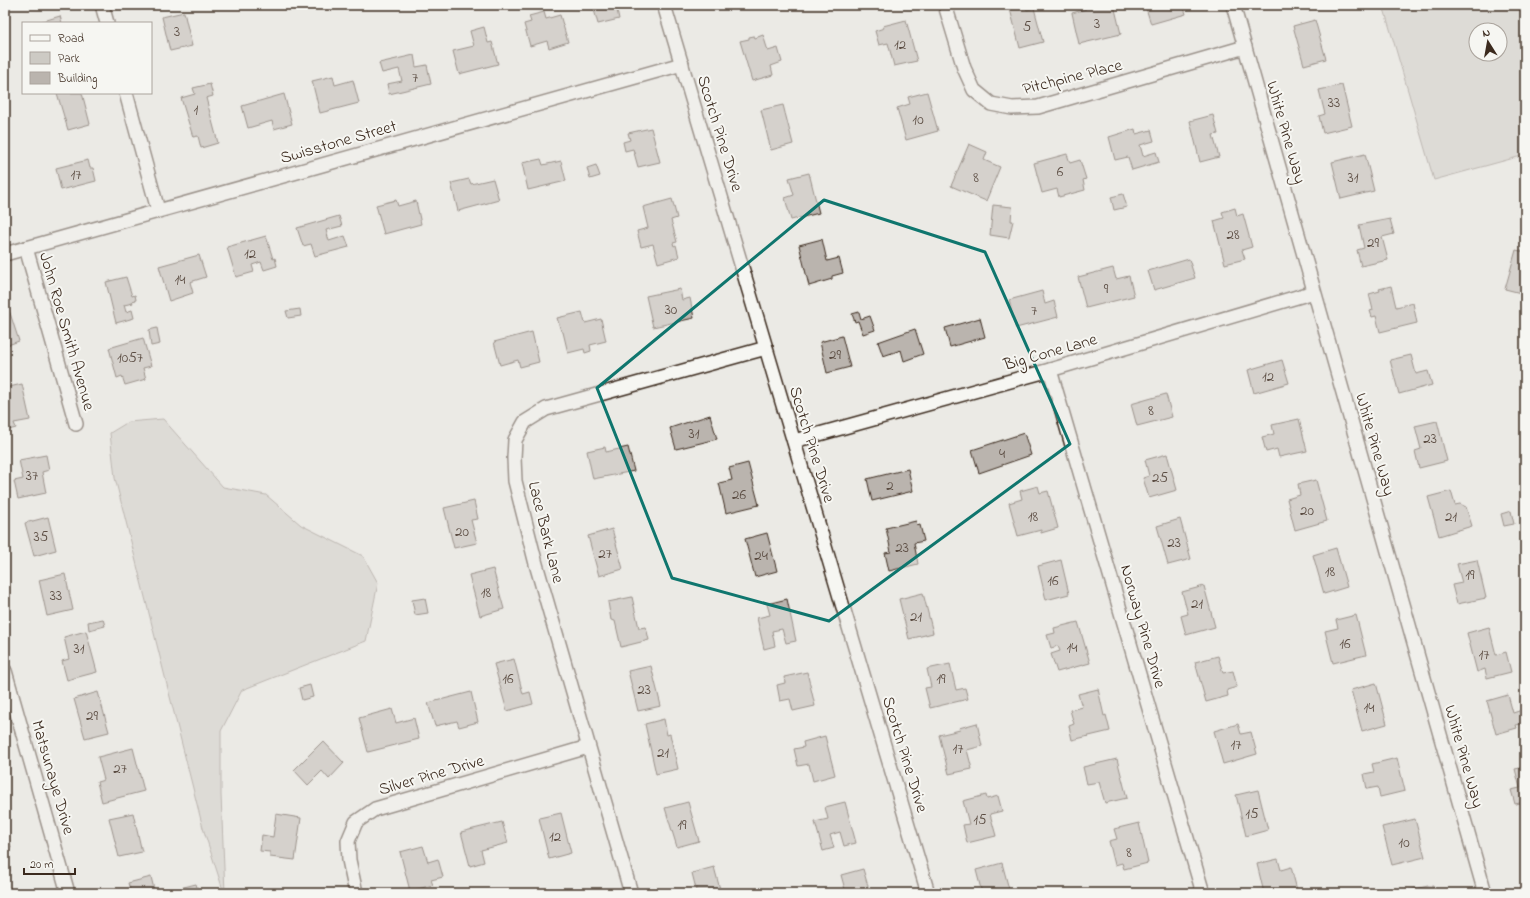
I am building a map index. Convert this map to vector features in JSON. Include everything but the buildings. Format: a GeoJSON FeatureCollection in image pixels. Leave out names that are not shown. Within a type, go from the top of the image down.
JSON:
{"type":"FeatureCollection","features":[{"type":"Feature","properties":{"kind":"street"},"geometry":{"type":"LineString","coordinates":[[102,5],[107,22]]}},
{"type":"Feature","properties":{"kind":"street","name":"Scotch Pine Drive"},"geometry":{"type":"LineString","coordinates":[[664,5],[928,893]]}},
{"type":"Feature","properties":{"kind":"street","name":"Pitchpine Place"},"geometry":{"type":"LineString","coordinates":[[945,5],[964,68],[974,90],[990,104],[1012,108],[1038,107],[1244,47]]}},
{"type":"Feature","properties":{"kind":"street","name":"White Pine Way"},"geometry":{"type":"LineString","coordinates":[[1233,5],[1485,893]]}},
{"type":"Feature","properties":{"kind":"street","name":"Swisstone Street"},"geometry":{"type":"LineString","coordinates":[[5,254],[682,64]]}},
{"type":"Feature","properties":{"kind":"street"},"geometry":{"type":"LineString","coordinates":[[126,94],[158,210]]}},
{"type":"Feature","properties":{"kind":"street","name":"John Roe Smith Avenue"},"geometry":{"type":"LineString","coordinates":[[26,248],[76,424]]}},
{"type":"Feature","properties":{"kind":"street","name":"Big Cone Lane"},"geometry":{"type":"LineString","coordinates":[[794,441],[1050,370],[1314,292]]}},
{"type":"Feature","properties":{"kind":"street","name":"Lace Bark Lane"},"geometry":{"type":"LineString","coordinates":[[632,893],[588,747],[536,564],[515,481],[515,440],[525,422],[546,410],[766,348]]}},
{"type":"Feature","properties":{"kind":"street","name":"Norway Pine Drive"},"geometry":{"type":"LineString","coordinates":[[1050,370],[1203,893]]}},
{"type":"Feature","properties":{"kind":"street","name":"Matsunaye Drive"},"geometry":{"type":"LineString","coordinates":[[5,671],[68,893]]}},
{"type":"Feature","properties":{"kind":"street","name":"Silver Pine Drive"},"geometry":{"type":"LineString","coordinates":[[356,893],[349,860],[348,841],[356,822],[375,809],[588,747]]}},
{"type":"Feature","properties":{"kind":"highlighted area"},"geometry":{"type":"Polygon","coordinates":[[[824,200],[985,252],[1070,444],[829,621],[672,578],[597,388],[824,200]]]}},
{"type":"Feature","properties":{"kind":"green space"},"geometry":{"type":"Polygon","coordinates":[[[1383,5],[1525,5],[1525,155],[1434,180],[1383,5]]]}},
{"type":"Feature","properties":{"kind":"green space"},"geometry":{"type":"Polygon","coordinates":[[[163,419],[223,487],[266,495],[301,525],[363,556],[378,583],[366,641],[242,690],[221,731],[221,795],[225,893],[203,828],[115,478],[110,433],[128,422],[163,419]]]}}]}
